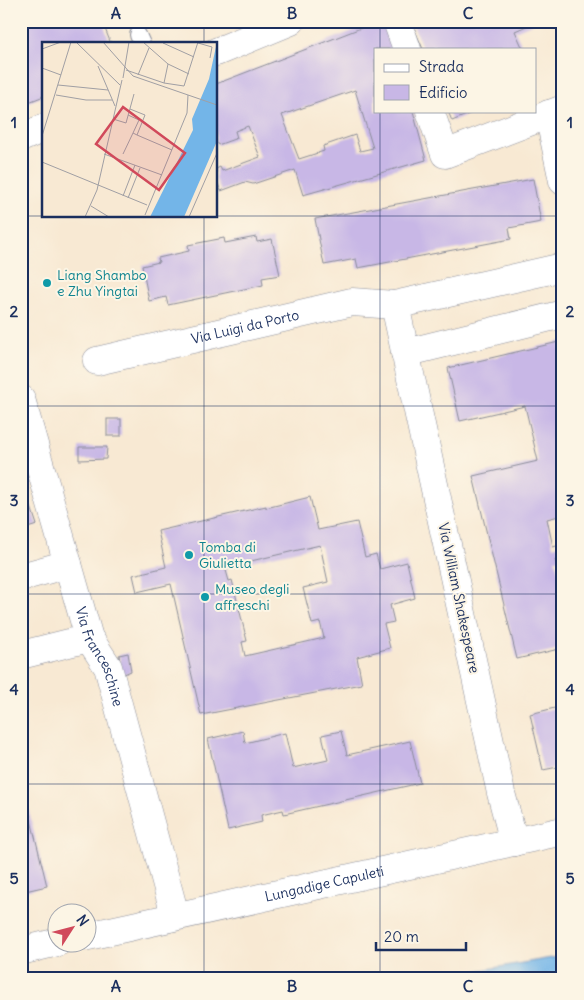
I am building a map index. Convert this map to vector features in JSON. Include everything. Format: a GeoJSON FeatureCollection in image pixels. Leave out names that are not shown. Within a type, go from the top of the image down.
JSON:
{"type":"FeatureCollection","features":[{"type":"Feature","properties":{"kind":"street"},"geometry":{"type":"LineString","coordinates":[[218,51],[291,21]]}},
{"type":"Feature","properties":{"kind":"street"},"geometry":{"type":"LineString","coordinates":[[397,21],[407,48]]}},
{"type":"Feature","properties":{"kind":"street"},"geometry":{"type":"LineString","coordinates":[[430,112],[445,154],[556,112],[563,181]]}},
{"type":"Feature","properties":{"kind":"street"},"geometry":{"type":"LineString","coordinates":[[21,138],[42,129]]}},
{"type":"Feature","properties":{"kind":"street","name":"Via Luigi da Porto"},"geometry":{"type":"LineString","coordinates":[[97,361],[352,302],[395,305],[563,267]]}},
{"type":"Feature","properties":{"kind":"street"},"geometry":{"type":"LineString","coordinates":[[395,305],[405,353],[563,314]]}},
{"type":"Feature","properties":{"kind":"street","name":"Via William Shakespeare"},"geometry":{"type":"LineString","coordinates":[[405,353],[501,793],[514,842]]}},
{"type":"Feature","properties":{"kind":"street","name":"Via Franceschine"},"geometry":{"type":"LineString","coordinates":[[21,399],[89,638],[108,667],[175,915]]}},
{"type":"Feature","properties":{"kind":"street"},"geometry":{"type":"LineString","coordinates":[[21,577],[68,564]]}},
{"type":"Feature","properties":{"kind":"street"},"geometry":{"type":"LineString","coordinates":[[21,655],[89,638]]}},
{"type":"Feature","properties":{"kind":"street","name":"Lungadige Capuleti"},"geometry":{"type":"LineString","coordinates":[[98,934],[175,915],[563,831]]}},
{"type":"Feature","properties":{"kind":"street"},"geometry":{"type":"LineString","coordinates":[[21,951],[48,944]]}},
{"type":"Feature","properties":{"kind":"water"},"geometry":{"type":"Polygon","coordinates":[[[563,956],[563,979],[429,979],[563,956]]]}},
{"type":"Feature","properties":{"kind":"building"},"geometry":{"type":"Polygon","coordinates":[[[21,21],[102,21],[110,42],[42,42],[42,97],[21,105],[21,21]]]}},
{"type":"Feature","properties":{"kind":"building"},"geometry":{"type":"Polygon","coordinates":[[[379,21],[390,21],[396,48],[374,48],[374,112],[413,112],[426,160],[303,195],[295,170],[253,184],[245,182],[221,191],[218,184],[218,168],[220,167],[222,171],[260,157],[248,126],[235,131],[237,138],[218,145],[218,83],[379,21]],[[355,90],[282,115],[299,159],[324,151],[323,146],[355,135],[360,151],[373,148],[355,90]]]}},
{"type":"Feature","properties":{"kind":"building"},"geometry":{"type":"Polygon","coordinates":[[[411,21],[538,21],[515,31],[523,48],[423,48],[411,21]]]}},
{"type":"Feature","properties":{"kind":"building"},"geometry":{"type":"Polygon","coordinates":[[[448,112],[474,112],[452,121],[448,112]]]}},
{"type":"Feature","properties":{"kind":"building"},"geometry":{"type":"Polygon","coordinates":[[[533,179],[541,222],[509,228],[511,239],[358,268],[356,259],[324,265],[315,219],[533,179]]]}},
{"type":"Feature","properties":{"kind":"building"},"geometry":{"type":"Polygon","coordinates":[[[256,237],[257,242],[272,239],[280,275],[262,278],[263,285],[168,305],[166,297],[149,301],[142,266],[159,262],[158,258],[189,251],[188,245],[224,238],[225,243],[256,237]]]}},
{"type":"Feature","properties":{"kind":"building"},"geometry":{"type":"Polygon","coordinates":[[[563,341],[563,515],[547,519],[553,547],[563,544],[563,558],[555,560],[563,587],[563,648],[517,659],[473,476],[538,461],[525,406],[460,421],[448,368],[563,341]]]}},
{"type":"Feature","properties":{"kind":"building"},"geometry":{"type":"Polygon","coordinates":[[[107,419],[121,419],[121,436],[107,436],[107,419]]]}},
{"type":"Feature","properties":{"kind":"building"},"geometry":{"type":"Polygon","coordinates":[[[79,447],[107,447],[106,459],[79,460],[79,447]]]}},
{"type":"Feature","properties":{"kind":"building"},"geometry":{"type":"Polygon","coordinates":[[[21,477],[37,525],[21,530],[21,477]]]}},
{"type":"Feature","properties":{"kind":"building"},"geometry":{"type":"Polygon","coordinates":[[[310,497],[318,530],[357,522],[365,557],[376,554],[380,569],[407,562],[415,598],[390,605],[394,622],[384,624],[390,648],[357,657],[362,684],[201,715],[171,584],[137,592],[133,575],[166,567],[158,531],[266,506],[266,508],[310,497]],[[320,545],[225,567],[229,581],[232,580],[247,641],[242,642],[245,656],[324,638],[320,622],[312,624],[303,588],[328,582],[320,545]]]}},
{"type":"Feature","properties":{"kind":"building"},"geometry":{"type":"Polygon","coordinates":[[[128,653],[131,671],[122,675],[119,655],[128,653]]]}},
{"type":"Feature","properties":{"kind":"building"},"geometry":{"type":"Polygon","coordinates":[[[563,706],[563,766],[543,770],[530,714],[563,706]]]}},
{"type":"Feature","properties":{"kind":"building"},"geometry":{"type":"Polygon","coordinates":[[[243,731],[245,743],[285,733],[293,768],[328,760],[322,735],[341,731],[347,755],[410,741],[420,783],[284,814],[283,810],[261,815],[262,822],[228,830],[208,739],[243,731]]]}},
{"type":"Feature","properties":{"kind":"building"},"geometry":{"type":"Polygon","coordinates":[[[21,779],[47,886],[21,892],[21,779]]]}},
{"type":"Feature","properties":{"kind":"place","name":"Liang Shambo e Zhu Yingtai"},"geometry":{"type":"Point","coordinates":[47,283]}},
{"type":"Feature","properties":{"kind":"place","name":"Tomba di Giulietta"},"geometry":{"type":"Point","coordinates":[189,555]}},
{"type":"Feature","properties":{"kind":"place","name":"Museo degli affreschi"},"geometry":{"type":"Point","coordinates":[205,597]}}]}
